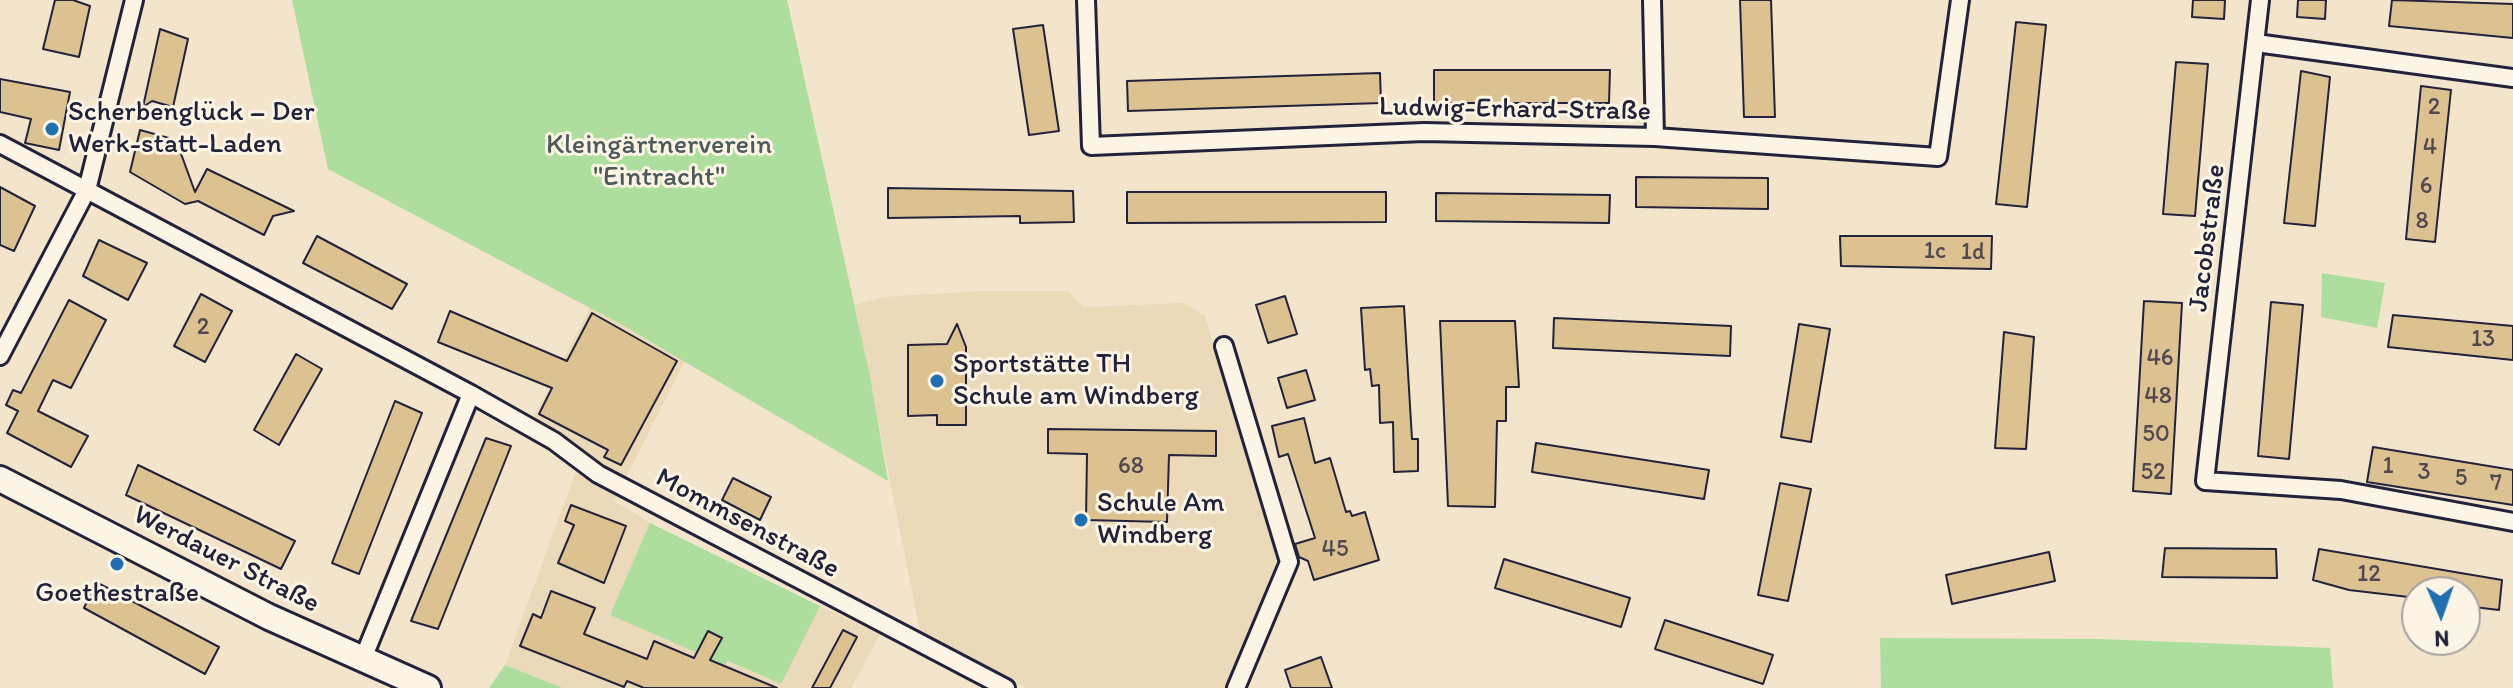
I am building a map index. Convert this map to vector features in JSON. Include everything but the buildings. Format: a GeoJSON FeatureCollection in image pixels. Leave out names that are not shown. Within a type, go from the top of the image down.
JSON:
{"type":"FeatureCollection","features":[{"type":"Feature","properties":{"kind":"main road","name":"Werdauer Straße"},"geometry":{"type":"LineString","coordinates":[[0,479],[362,661],[428,688]]}},
{"type":"Feature","properties":{"kind":"street"},"geometry":{"type":"LineString","coordinates":[[0,356],[87,190],[134,0]]}},
{"type":"Feature","properties":{"kind":"street","name":"Ludwig-Erhard-Straße"},"geometry":{"type":"LineString","coordinates":[[1086,0],[1091,146],[1424,132],[1655,137],[1938,157],[1960,0]]}},
{"type":"Feature","properties":{"kind":"street"},"geometry":{"type":"LineString","coordinates":[[1652,0],[1655,137]]}},
{"type":"Feature","properties":{"kind":"street","name":"Jacobstraße"},"geometry":{"type":"LineString","coordinates":[[2260,0],[2205,481],[2341,490],[2513,522]]}},
{"type":"Feature","properties":{"kind":"street"},"geometry":{"type":"LineString","coordinates":[[2256,43],[2513,78]]}},
{"type":"Feature","properties":{"kind":"street","name":"Mommsenstraße"},"geometry":{"type":"LineString","coordinates":[[0,144],[471,394],[554,441],[598,474],[1006,688]]}},
{"type":"Feature","properties":{"kind":"street"},"geometry":{"type":"LineString","coordinates":[[1224,346],[1289,562],[1236,688]]}},
{"type":"Feature","properties":{"kind":"street"},"geometry":{"type":"LineString","coordinates":[[362,661],[471,394]]}},
{"type":"Feature","properties":{"kind":"shaded area","name":"Schule Am Windberg"},"geometry":{"type":"Polygon","coordinates":[[[980,291],[1068,291],[1083,307],[1184,303],[1205,316],[1277,560],[1226,688],[1027,688],[920,631],[855,305],[883,297],[980,291]]]}},
{"type":"Feature","properties":{"kind":"shaded area"},"geometry":{"type":"Polygon","coordinates":[[[590,308],[685,361],[614,501],[650,523],[610,615],[726,665],[727,661],[780,684],[820,606],[880,635],[851,688],[563,688],[505,665],[583,452],[532,420],[590,308]]]}},
{"type":"Feature","properties":{"kind":"green space","name":"Kleingärtnerverein \"Eintracht\""},"geometry":{"type":"Polygon","coordinates":[[[292,0],[787,0],[870,376],[888,481],[622,325],[328,169],[292,0]]]}},
{"type":"Feature","properties":{"kind":"green space"},"geometry":{"type":"Polygon","coordinates":[[[2322,273],[2385,283],[2377,328],[2321,317],[2322,273]]]}},
{"type":"Feature","properties":{"kind":"green space"},"geometry":{"type":"Polygon","coordinates":[[[650,523],[820,606],[781,684],[728,661],[725,665],[610,615],[650,523]]]}},
{"type":"Feature","properties":{"kind":"green space"},"geometry":{"type":"Polygon","coordinates":[[[1880,638],[2099,639],[2330,648],[2333,688],[1881,688],[1880,638]]]}},
{"type":"Feature","properties":{"kind":"green space"},"geometry":{"type":"Polygon","coordinates":[[[505,665],[563,688],[489,688],[505,665]]]}},
{"type":"Feature","properties":{"kind":"place","name":"Scherbenglück – Der Werk-statt-Laden"},"geometry":{"type":"Point","coordinates":[52,129]}},
{"type":"Feature","properties":{"kind":"place","name":"Sportstätte TH Schule am Windberg"},"geometry":{"type":"Point","coordinates":[937,381]}},
{"type":"Feature","properties":{"kind":"place","name":"Schule Am Windberg"},"geometry":{"type":"Point","coordinates":[1081,520]}},
{"type":"Feature","properties":{"kind":"place","name":"Goethestraße"},"geometry":{"type":"Point","coordinates":[117,564]}}]}
